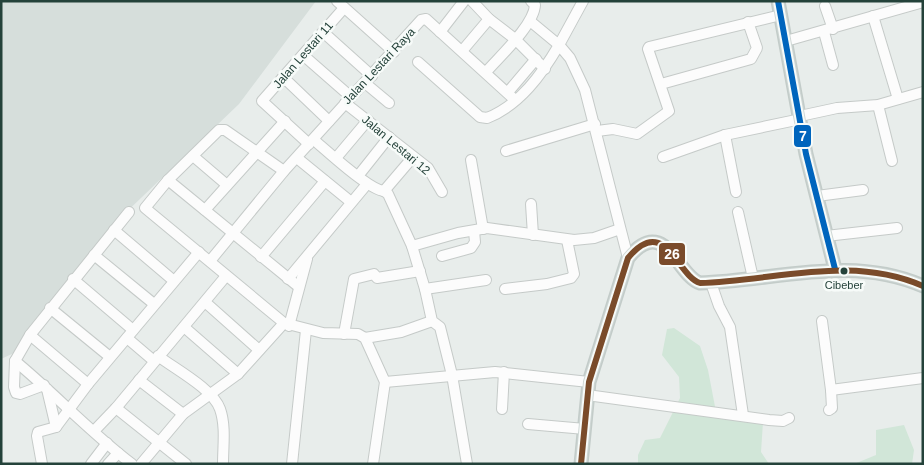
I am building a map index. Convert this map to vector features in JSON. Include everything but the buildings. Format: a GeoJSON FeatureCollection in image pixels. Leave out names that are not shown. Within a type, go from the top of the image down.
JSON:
{"type":"FeatureCollection","features":[{"type":"Feature","properties":{"kind":"main road"},"geometry":{"type":"LineString","coordinates":[[778,1],[801,118],[806,154],[835,269]]}},
{"type":"Feature","properties":{"kind":"main road"},"geometry":{"type":"LineString","coordinates":[[581,464],[588,389],[628,258],[642,245],[652,243],[660,245],[675,255],[693,280],[700,283],[835,269],[876,273],[923,286]]}},
{"type":"Feature","properties":{"kind":"street"},"geometry":{"type":"LineString","coordinates":[[440,32],[464,1]]}},
{"type":"Feature","properties":{"kind":"street"},"geometry":{"type":"LineString","coordinates":[[472,1],[490,19],[515,38],[545,69]]}},
{"type":"Feature","properties":{"kind":"street"},"geometry":{"type":"LineString","coordinates":[[486,72],[530,21],[534,10],[534,5],[531,1]]}},
{"type":"Feature","properties":{"kind":"street"},"geometry":{"type":"LineString","coordinates":[[418,62],[480,117],[492,116],[513,97],[537,81],[583,1]]}},
{"type":"Feature","properties":{"kind":"street"},"geometry":{"type":"LineString","coordinates":[[786,41],[873,16],[896,5],[923,2]]}},
{"type":"Feature","properties":{"kind":"street"},"geometry":{"type":"LineString","coordinates":[[340,5],[394,52]]}},
{"type":"Feature","properties":{"kind":"street","name":"Jalan Lestari 11"},"geometry":{"type":"LineString","coordinates":[[285,121],[262,102],[323,32],[340,5]]}},
{"type":"Feature","properties":{"kind":"street"},"geometry":{"type":"LineString","coordinates":[[826,6],[833,65]]}},
{"type":"Feature","properties":{"kind":"street"},"geometry":{"type":"LineString","coordinates":[[506,151],[596,127],[637,134],[670,109],[648,49],[649,47],[781,15]]}},
{"type":"Feature","properties":{"kind":"street"},"geometry":{"type":"LineString","coordinates":[[873,16],[898,99]]}},
{"type":"Feature","properties":{"kind":"street","name":"Jalan Lestari Raya"},"geometry":{"type":"LineString","coordinates":[[210,260],[284,171],[394,52],[421,20],[426,19],[513,97]]}},
{"type":"Feature","properties":{"kind":"street"},"geometry":{"type":"LineString","coordinates":[[462,51],[490,19]]}},
{"type":"Feature","properties":{"kind":"street"},"geometry":{"type":"LineString","coordinates":[[530,21],[559,45],[570,58],[580,79],[596,127],[628,258]]}},
{"type":"Feature","properties":{"kind":"street"},"geometry":{"type":"LineString","coordinates":[[661,84],[751,59],[757,48],[748,22]]}},
{"type":"Feature","properties":{"kind":"street"},"geometry":{"type":"LineString","coordinates":[[323,32],[369,79],[389,103]]}},
{"type":"Feature","properties":{"kind":"street","name":"Jalan Lestari 12"},"geometry":{"type":"LineString","coordinates":[[303,55],[368,120],[428,168],[442,192]]}},
{"type":"Feature","properties":{"kind":"street"},"geometry":{"type":"LineString","coordinates":[[513,97],[536,59]]}},
{"type":"Feature","properties":{"kind":"street"},"geometry":{"type":"LineString","coordinates":[[283,77],[329,121]]}},
{"type":"Feature","properties":{"kind":"street"},"geometry":{"type":"LineString","coordinates":[[663,157],[725,135],[837,108],[878,105],[923,92]]}},
{"type":"Feature","properties":{"kind":"street"},"geometry":{"type":"LineString","coordinates":[[878,105],[892,161]]}},
{"type":"Feature","properties":{"kind":"street"},"geometry":{"type":"LineString","coordinates":[[336,158],[368,120]]}},
{"type":"Feature","properties":{"kind":"street"},"geometry":{"type":"LineString","coordinates":[[205,210],[285,121],[311,142],[336,158],[367,184],[388,194],[412,246],[432,321],[440,327],[452,375],[467,464]]}},
{"type":"Feature","properties":{"kind":"street"},"geometry":{"type":"LineString","coordinates":[[284,171],[225,130],[222,130],[168,180],[145,208],[286,324],[306,330],[358,334],[365,338],[385,382],[373,464]]}},
{"type":"Feature","properties":{"kind":"street"},"geometry":{"type":"LineString","coordinates":[[725,135],[736,192]]}},
{"type":"Feature","properties":{"kind":"street"},"geometry":{"type":"LineString","coordinates":[[358,176],[389,137]]}},
{"type":"Feature","properties":{"kind":"street"},"geometry":{"type":"LineString","coordinates":[[193,156],[227,185]]}},
{"type":"Feature","properties":{"kind":"street"},"geometry":{"type":"LineString","coordinates":[[384,191],[413,156]]}},
{"type":"Feature","properties":{"kind":"street"},"geometry":{"type":"LineString","coordinates":[[297,158],[351,202]]}},
{"type":"Feature","properties":{"kind":"street"},"geometry":{"type":"LineString","coordinates":[[442,256],[471,248],[479,230],[471,160]]}},
{"type":"Feature","properties":{"kind":"street"},"geometry":{"type":"LineString","coordinates":[[168,180],[299,287]]}},
{"type":"Feature","properties":{"kind":"street"},"geometry":{"type":"LineString","coordinates":[[261,256],[325,181]]}},
{"type":"Feature","properties":{"kind":"street"},"geometry":{"type":"LineString","coordinates":[[288,279],[367,184]]}},
{"type":"Feature","properties":{"kind":"street"},"geometry":{"type":"LineString","coordinates":[[817,196],[863,190]]}},
{"type":"Feature","properties":{"kind":"street"},"geometry":{"type":"LineString","coordinates":[[531,204],[533,235]]}},
{"type":"Feature","properties":{"kind":"street"},"geometry":{"type":"LineString","coordinates":[[46,387],[20,394],[16,393],[14,387],[15,361],[30,335],[50,308],[128,212]]}},
{"type":"Feature","properties":{"kind":"street"},"geometry":{"type":"LineString","coordinates":[[738,212],[753,278]]}},
{"type":"Feature","properties":{"kind":"street"},"geometry":{"type":"LineString","coordinates":[[826,236],[897,228]]}},
{"type":"Feature","properties":{"kind":"street"},"geometry":{"type":"LineString","coordinates":[[412,246],[479,230],[566,240],[594,238],[620,229]]}},
{"type":"Feature","properties":{"kind":"street"},"geometry":{"type":"LineString","coordinates":[[114,230],[174,281]]}},
{"type":"Feature","properties":{"kind":"street"},"geometry":{"type":"LineString","coordinates":[[505,289],[548,284],[571,278],[574,274],[566,240]]}},
{"type":"Feature","properties":{"kind":"street"},"geometry":{"type":"LineString","coordinates":[[42,464],[38,432],[56,427],[67,410],[110,357],[199,252]]}},
{"type":"Feature","properties":{"kind":"street"},"geometry":{"type":"LineString","coordinates":[[94,255],[154,304]]}},
{"type":"Feature","properties":{"kind":"street"},"geometry":{"type":"LineString","coordinates":[[141,464],[183,414],[209,393],[238,374],[286,324],[308,256]]}},
{"type":"Feature","properties":{"kind":"street"},"geometry":{"type":"LineString","coordinates":[[344,334],[354,279],[374,274],[378,278],[420,271]]}},
{"type":"Feature","properties":{"kind":"street"},"geometry":{"type":"LineString","coordinates":[[94,431],[116,408],[226,276]]}},
{"type":"Feature","properties":{"kind":"street"},"geometry":{"type":"LineString","coordinates":[[73,280],[156,358],[209,393],[220,410],[224,438],[223,464]]}},
{"type":"Feature","properties":{"kind":"street"},"geometry":{"type":"LineString","coordinates":[[425,289],[486,280]]}},
{"type":"Feature","properties":{"kind":"street"},"geometry":{"type":"LineString","coordinates":[[711,283],[730,327],[743,415]]}},
{"type":"Feature","properties":{"kind":"street"},"geometry":{"type":"LineString","coordinates":[[204,302],[259,350]]}},
{"type":"Feature","properties":{"kind":"street"},"geometry":{"type":"LineString","coordinates":[[50,308],[110,357]]}},
{"type":"Feature","properties":{"kind":"street"},"geometry":{"type":"LineString","coordinates":[[365,338],[402,332],[432,321]]}},
{"type":"Feature","properties":{"kind":"street"},"geometry":{"type":"LineString","coordinates":[[822,321],[831,390],[832,408],[829,410]]}},
{"type":"Feature","properties":{"kind":"street"},"geometry":{"type":"LineString","coordinates":[[184,327],[238,374]]}},
{"type":"Feature","properties":{"kind":"street"},"geometry":{"type":"LineString","coordinates":[[292,464],[306,330]]}},
{"type":"Feature","properties":{"kind":"street"},"geometry":{"type":"LineString","coordinates":[[30,335],[88,384]]}},
{"type":"Feature","properties":{"kind":"street"},"geometry":{"type":"LineString","coordinates":[[15,361],[46,387],[67,410],[132,464]]}},
{"type":"Feature","properties":{"kind":"street"},"geometry":{"type":"LineString","coordinates":[[502,409],[504,372]]}},
{"type":"Feature","properties":{"kind":"street"},"geometry":{"type":"LineString","coordinates":[[385,382],[504,372],[588,389],[769,420],[783,421],[789,418]]}},
{"type":"Feature","properties":{"kind":"street"},"geometry":{"type":"LineString","coordinates":[[831,390],[923,378]]}},
{"type":"Feature","properties":{"kind":"street"},"geometry":{"type":"LineString","coordinates":[[139,380],[183,414]]}},
{"type":"Feature","properties":{"kind":"street"},"geometry":{"type":"LineString","coordinates":[[46,387],[56,427]]}},
{"type":"Feature","properties":{"kind":"street"},"geometry":{"type":"LineString","coordinates":[[116,408],[186,464]]}},
{"type":"Feature","properties":{"kind":"street"},"geometry":{"type":"LineString","coordinates":[[528,424],[585,430]]}},
{"type":"Feature","properties":{"kind":"street"},"geometry":{"type":"LineString","coordinates":[[91,464],[107,443]]}},
{"type":"Feature","properties":{"kind":"street"},"geometry":{"type":"LineString","coordinates":[[108,464],[118,453]]}},
{"type":"Feature","properties":{"kind":"shaded area"},"geometry":{"type":"Polygon","coordinates":[[[1,1],[316,1],[239,104],[117,221],[14,353],[1,359],[1,1]]]}},
{"type":"Feature","properties":{"kind":"green space"},"geometry":{"type":"Polygon","coordinates":[[[674,328],[700,346],[708,370],[717,417],[763,422],[761,452],[769,464],[638,464],[638,455],[645,440],[660,438],[680,398],[679,377],[662,355],[667,329],[674,328]]]}},
{"type":"Feature","properties":{"kind":"green space"},"geometry":{"type":"Polygon","coordinates":[[[904,425],[914,450],[912,464],[854,464],[876,455],[876,430],[904,425]]]}},
{"type":"Feature","properties":{"kind":"transit line","name":"7"},"geometry":{"type":"LineString","coordinates":[[778,1],[806,154],[835,269]]}},
{"type":"Feature","properties":{"kind":"transit line","name":"26"},"geometry":{"type":"LineString","coordinates":[[581,464],[589,382],[628,258],[641,246],[652,242],[661,244],[684,270],[700,283],[840,270],[896,277],[923,286]]}},
{"type":"Feature","properties":{"kind":"place","name":"Cibeber"},"geometry":{"type":"Point","coordinates":[844,271]}}]}
